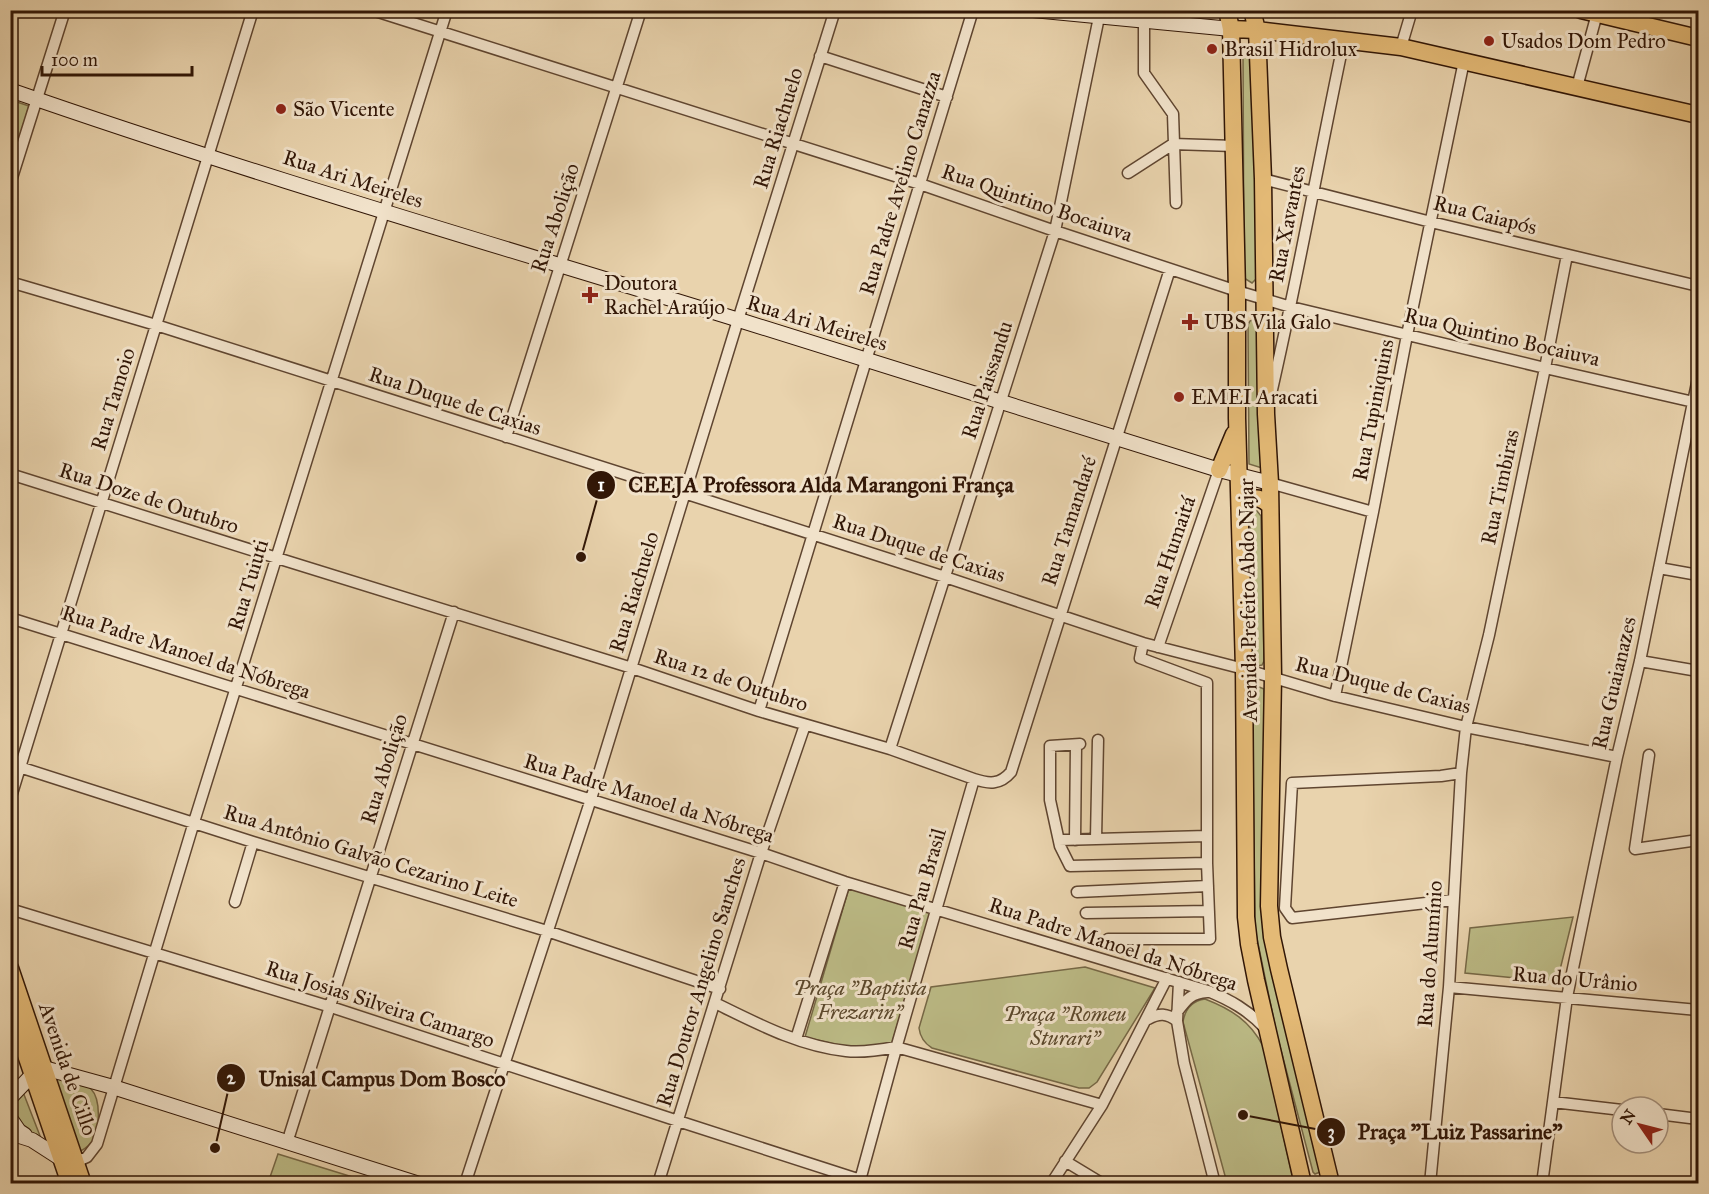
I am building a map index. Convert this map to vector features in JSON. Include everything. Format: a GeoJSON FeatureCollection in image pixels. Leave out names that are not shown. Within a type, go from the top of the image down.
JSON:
{"type":"FeatureCollection","features":[{"type":"Feature","properties":{"kind":"main road"},"geometry":{"type":"LineString","coordinates":[[1033,10],[1257,30],[1401,47],[1698,115]]}},
{"type":"Feature","properties":{"kind":"main road","name":"Avenida Prefeito Abdo Najar"},"geometry":{"type":"LineString","coordinates":[[1227,10],[1231,29],[1229,146],[1237,291],[1237,418],[1244,669],[1246,917],[1249,944],[1303,1183]]}},
{"type":"Feature","properties":{"kind":"main road","name":"Avenida Prefeito Abdo Najar"},"geometry":{"type":"LineString","coordinates":[[1252,10],[1257,30],[1263,178],[1266,414],[1270,483],[1273,677],[1269,906],[1272,937],[1293,1033],[1331,1184]]}},
{"type":"Feature","properties":{"kind":"main road"},"geometry":{"type":"LineString","coordinates":[[1592,12],[1698,38]]}},
{"type":"Feature","properties":{"kind":"main road","name":"Rua Ari Meireles"},"geometry":{"type":"LineString","coordinates":[[10,90],[209,156],[1000,403],[1219,470],[1270,483]]}},
{"type":"Feature","properties":{"kind":"main road"},"geometry":{"type":"LineString","coordinates":[[1219,470],[1230,445],[1237,418]]}},
{"type":"Feature","properties":{"kind":"main road"},"geometry":{"type":"LineString","coordinates":[[1240,507],[1245,501],[1258,497],[1270,506]]}},
{"type":"Feature","properties":{"kind":"main road","name":"Avenida de Cillo"},"geometry":{"type":"LineString","coordinates":[[10,968],[38,1071],[69,1161],[83,1184]]}},
{"type":"Feature","properties":{"kind":"main road","name":"Avenida de Cillo"},"geometry":{"type":"LineString","coordinates":[[10,1008],[38,1071]]}},
{"type":"Feature","properties":{"kind":"main road"},"geometry":{"type":"LineString","coordinates":[[12,1097],[38,1071],[113,1087],[419,1184]]}},
{"type":"Feature","properties":{"kind":"main road"},"geometry":{"type":"LineString","coordinates":[[10,1118],[20,1131],[32,1140],[69,1161]]}},
{"type":"Feature","properties":{"kind":"main road"},"geometry":{"type":"LineString","coordinates":[[10,1132],[32,1140]]}},
{"type":"Feature","properties":{"kind":"main road","name":"Avenida de Cillo"},"geometry":{"type":"LineString","coordinates":[[69,1161],[70,1184]]}},
{"type":"Feature","properties":{"kind":"street"},"geometry":{"type":"LineString","coordinates":[[10,184],[65,10]]}},
{"type":"Feature","properties":{"kind":"street","name":"Rua Tamoio"},"geometry":{"type":"LineString","coordinates":[[10,800],[15,765],[62,633],[253,10]]}},
{"type":"Feature","properties":{"kind":"street","name":"Rua Quintino Bocaiuva"},"geometry":{"type":"LineString","coordinates":[[372,10],[920,184],[1055,231],[1291,307],[1696,402]]}},
{"type":"Feature","properties":{"kind":"street","name":"Rua Tuiuti"},"geometry":{"type":"LineString","coordinates":[[69,1161],[87,1157],[97,1144],[194,822],[447,10]]}},
{"type":"Feature","properties":{"kind":"street","name":"Rua Abolição"},"geometry":{"type":"LineString","coordinates":[[506,437],[640,10]]}},
{"type":"Feature","properties":{"kind":"street","name":"Rua Riachuelo"},"geometry":{"type":"LineString","coordinates":[[465,1184],[591,799],[834,10]]}},
{"type":"Feature","properties":{"kind":"street","name":"Rua Padre Avelino Canazza"},"geometry":{"type":"LineString","coordinates":[[759,711],[973,10]]}},
{"type":"Feature","properties":{"kind":"street"},"geometry":{"type":"LineString","coordinates":[[1401,47],[1412,10]]}},
{"type":"Feature","properties":{"kind":"street"},"geometry":{"type":"LineString","coordinates":[[1577,87],[1592,12]]}},
{"type":"Feature","properties":{"kind":"street","name":"Rua Paissandu"},"geometry":{"type":"LineString","coordinates":[[890,749],[1055,231],[1099,17]]}},
{"type":"Feature","properties":{"kind":"street"},"geometry":{"type":"LineString","coordinates":[[1144,21],[1144,73],[1173,114],[1176,203]]}},
{"type":"Feature","properties":{"kind":"street","name":"Rua Xavantes"},"geometry":{"type":"LineString","coordinates":[[1266,414],[1291,307],[1344,40]]}},
{"type":"Feature","properties":{"kind":"street"},"geometry":{"type":"LineString","coordinates":[[820,56],[947,98]]}},
{"type":"Feature","properties":{"kind":"street","name":"Rua Tupiniquins"},"geometry":{"type":"LineString","coordinates":[[1335,696],[1464,61]]}},
{"type":"Feature","properties":{"kind":"street"},"geometry":{"type":"LineString","coordinates":[[1128,173],[1173,144],[1229,146]]}},
{"type":"Feature","properties":{"kind":"street","name":"Rua Caiapós"},"geometry":{"type":"LineString","coordinates":[[1263,178],[1431,222],[1698,286]]}},
{"type":"Feature","properties":{"kind":"street","name":"Rua Timbiras"},"geometry":{"type":"LineString","coordinates":[[1466,727],[1489,635],[1567,255]]}},
{"type":"Feature","properties":{"kind":"street","name":"Rua Tamandaré"},"geometry":{"type":"LineString","coordinates":[[1000,781],[1011,772],[1170,268]]}},
{"type":"Feature","properties":{"kind":"street","name":"Rua Duque de Caxias"},"geometry":{"type":"LineString","coordinates":[[10,282],[156,325],[684,493],[1143,643],[1273,677],[1335,696],[1466,727],[1617,757]]}},
{"type":"Feature","properties":{"kind":"street","name":"Rua Guaianazes"},"geometry":{"type":"LineString","coordinates":[[1542,1184],[1567,997],[1617,757],[1696,402],[1698,378]]}},
{"type":"Feature","properties":{"kind":"street","name":"Rua Humaitá"},"geometry":{"type":"LineString","coordinates":[[1158,647],[1219,470]]}},
{"type":"Feature","properties":{"kind":"street","name":"Rua Doze de Outubro"},"geometry":{"type":"LineString","coordinates":[[10,474],[277,558]]}},
{"type":"Feature","properties":{"kind":"street","name":"Rua Ari Meireles"},"geometry":{"type":"LineString","coordinates":[[1270,483],[1373,512]]}},
{"type":"Feature","properties":{"kind":"street","name":"Rua 12 de Outubro"},"geometry":{"type":"LineString","coordinates":[[277,558],[632,668],[759,711],[890,749],[985,783],[1000,781]]}},
{"type":"Feature","properties":{"kind":"street"},"geometry":{"type":"LineString","coordinates":[[1659,568],[1698,575]]}},
{"type":"Feature","properties":{"kind":"street","name":"Rua Abolição"},"geometry":{"type":"LineString","coordinates":[[287,1143],[454,612]]}},
{"type":"Feature","properties":{"kind":"street","name":"Rua Padre Manoel da Nóbrega"},"geometry":{"type":"LineString","coordinates":[[10,618],[591,799],[845,882],[1167,978],[1224,997],[1254,1016],[1268,1031]]}},
{"type":"Feature","properties":{"kind":"street"},"geometry":{"type":"LineString","coordinates":[[1108,939],[1210,939],[1207,863],[1207,683],[1140,658],[1143,643]]}},
{"type":"Feature","properties":{"kind":"street"},"geometry":{"type":"LineString","coordinates":[[1640,660],[1698,671]]}},
{"type":"Feature","properties":{"kind":"street","name":"Rua Doutor Angelino Sanches"},"geometry":{"type":"LineString","coordinates":[[658,1184],[761,853],[805,725]]}},
{"type":"Feature","properties":{"kind":"street","name":"Rua do Alumínio"},"geometry":{"type":"LineString","coordinates":[[1430,1184],[1449,987],[1461,773],[1466,727]]}},
{"type":"Feature","properties":{"kind":"street"},"geometry":{"type":"LineString","coordinates":[[1096,839],[1098,740]]}},
{"type":"Feature","properties":{"kind":"street"},"geometry":{"type":"LineString","coordinates":[[1075,840],[1078,744],[1050,746],[1050,800],[1060,846],[1070,866],[1207,863]]}},
{"type":"Feature","properties":{"kind":"street"},"geometry":{"type":"LineString","coordinates":[[1649,754],[1635,849],[1698,838]]}},
{"type":"Feature","properties":{"kind":"street","name":"Rua Antônio Galvão Cezarino Leite"},"geometry":{"type":"LineString","coordinates":[[15,765],[253,842],[547,931],[720,988]]}},
{"type":"Feature","properties":{"kind":"street"},"geometry":{"type":"LineString","coordinates":[[1454,900],[1292,918],[1285,908],[1292,783],[1461,773]]}},
{"type":"Feature","properties":{"kind":"street","name":"Rua Pau Brasil"},"geometry":{"type":"LineString","coordinates":[[860,1181],[896,1047],[974,779]]}},
{"type":"Feature","properties":{"kind":"street"},"geometry":{"type":"LineString","coordinates":[[1059,840],[1207,836]]}},
{"type":"Feature","properties":{"kind":"street"},"geometry":{"type":"LineString","coordinates":[[235,902],[253,842]]}},
{"type":"Feature","properties":{"kind":"street"},"geometry":{"type":"LineString","coordinates":[[796,1039],[845,882]]}},
{"type":"Feature","properties":{"kind":"street"},"geometry":{"type":"LineString","coordinates":[[1077,892],[1208,886]]}},
{"type":"Feature","properties":{"kind":"street","name":"Rua Josias Silveira Camargo"},"geometry":{"type":"LineString","coordinates":[[10,909],[331,1007],[873,1184]]}},
{"type":"Feature","properties":{"kind":"street"},"geometry":{"type":"LineString","coordinates":[[1086,914],[1209,911]]}},
{"type":"Feature","properties":{"kind":"street"},"geometry":{"type":"LineString","coordinates":[[1051,1184],[1102,1105],[1167,978]]}},
{"type":"Feature","properties":{"kind":"street"},"geometry":{"type":"LineString","coordinates":[[1179,982],[1177,1017],[1184,1063],[1215,1184]]}},
{"type":"Feature","properties":{"kind":"street","name":"Rua do Urânio"},"geometry":{"type":"LineString","coordinates":[[1449,987],[1698,1010]]}},
{"type":"Feature","properties":{"kind":"street"},"geometry":{"type":"LineString","coordinates":[[1177,1017],[1191,995],[1208,992]]}},
{"type":"Feature","properties":{"kind":"street"},"geometry":{"type":"LineString","coordinates":[[715,1003],[796,1039],[846,1052],[879,1051],[896,1047],[1102,1105]]}},
{"type":"Feature","properties":{"kind":"street"},"geometry":{"type":"LineString","coordinates":[[1148,1019],[1160,1014],[1177,1017]]}},
{"type":"Feature","properties":{"kind":"street"},"geometry":{"type":"LineString","coordinates":[[1553,1102],[1610,1109]]}},
{"type":"Feature","properties":{"kind":"street"},"geometry":{"type":"LineString","coordinates":[[1670,1116],[1698,1119]]}},
{"type":"Feature","properties":{"kind":"street"},"geometry":{"type":"LineString","coordinates":[[1065,1161],[1103,1184]]}},
{"type":"Feature","properties":{"kind":"street"},"geometry":{"type":"LineString","coordinates":[[1303,1183],[1331,1184]]}},
{"type":"Feature","properties":{"kind":"green space"},"geometry":{"type":"Polygon","coordinates":[[[1243,55],[1254,56],[1258,277],[1252,283],[1244,278],[1243,55]]]}},
{"type":"Feature","properties":{"kind":"green space"},"geometry":{"type":"Polygon","coordinates":[[[11,100],[29,106],[12,162],[11,161],[11,100]]]}},
{"type":"Feature","properties":{"kind":"green space"},"geometry":{"type":"Polygon","coordinates":[[[1254,319],[1257,321],[1262,468],[1249,464],[1248,325],[1254,319]]]}},
{"type":"Feature","properties":{"kind":"green space"},"geometry":{"type":"Polygon","coordinates":[[[1254,511],[1261,516],[1264,661],[1262,665],[1256,666],[1251,660],[1250,516],[1254,511]]]}},
{"type":"Feature","properties":{"kind":"green space"},"geometry":{"type":"Polygon","coordinates":[[[1252,684],[1264,689],[1265,924],[1320,1172],[1315,1174],[1277,1035],[1255,929],[1252,684]]]}},
{"type":"Feature","properties":{"kind":"green space","name":"Praça \"Baptista Frezarin\""},"geometry":{"type":"Polygon","coordinates":[[[849,888],[931,910],[892,1043],[880,1046],[838,1045],[805,1037],[849,888]]]}},
{"type":"Feature","properties":{"kind":"green space"},"geometry":{"type":"Polygon","coordinates":[[[1573,917],[1557,982],[1465,973],[1470,928],[1573,917]]]}},
{"type":"Feature","properties":{"kind":"green space","name":"Praça \"Romeu Sturari\""},"geometry":{"type":"Polygon","coordinates":[[[1085,967],[1155,988],[1097,1082],[1089,1088],[1079,1088],[932,1048],[921,1037],[919,1028],[931,987],[1085,967]]]}},
{"type":"Feature","properties":{"kind":"green space"},"geometry":{"type":"Polygon","coordinates":[[[1205,999],[1239,1017],[1258,1037],[1263,1046],[1294,1183],[1227,1183],[1183,1022],[1189,1006],[1205,999]]]}},
{"type":"Feature","properties":{"kind":"green space"},"geometry":{"type":"Polygon","coordinates":[[[51,1075],[88,1087],[97,1100],[95,1135],[90,1144],[79,1152],[51,1075]]]}},
{"type":"Feature","properties":{"kind":"green space"},"geometry":{"type":"Polygon","coordinates":[[[23,1092],[42,1141],[23,1125],[16,1114],[15,1107],[23,1092]]]}},
{"type":"Feature","properties":{"kind":"green space"},"geometry":{"type":"Polygon","coordinates":[[[278,1154],[372,1183],[268,1183],[278,1154]]]}},
{"type":"Feature","properties":{"kind":"place","name":"Usados Dom Pedro"},"geometry":{"type":"Point","coordinates":[1489,41]}},
{"type":"Feature","properties":{"kind":"place","name":"Brasil Hidrolux"},"geometry":{"type":"Point","coordinates":[1212,49]}},
{"type":"Feature","properties":{"kind":"place","name":"São Vicente"},"geometry":{"type":"Point","coordinates":[281,109]}},
{"type":"Feature","properties":{"kind":"place","name":"Doutora Rachel Araújo"},"geometry":{"type":"Point","coordinates":[590,295]}},
{"type":"Feature","properties":{"kind":"place","name":"UBS Vila Galo"},"geometry":{"type":"Point","coordinates":[1190,322]}},
{"type":"Feature","properties":{"kind":"place","name":"EMEI Aracati"},"geometry":{"type":"Point","coordinates":[1179,397]}},
{"type":"Feature","properties":{"kind":"place","name":"CEEJA Professora Alda Marangoni França"},"geometry":{"type":"Point","coordinates":[581,557]}},
{"type":"Feature","properties":{"kind":"place","name":"Praça \"Luiz Passarine\""},"geometry":{"type":"Point","coordinates":[1243,1115]}},
{"type":"Feature","properties":{"kind":"place","name":"Unisal Campus Dom Bosco"},"geometry":{"type":"Point","coordinates":[215,1148]}}]}
